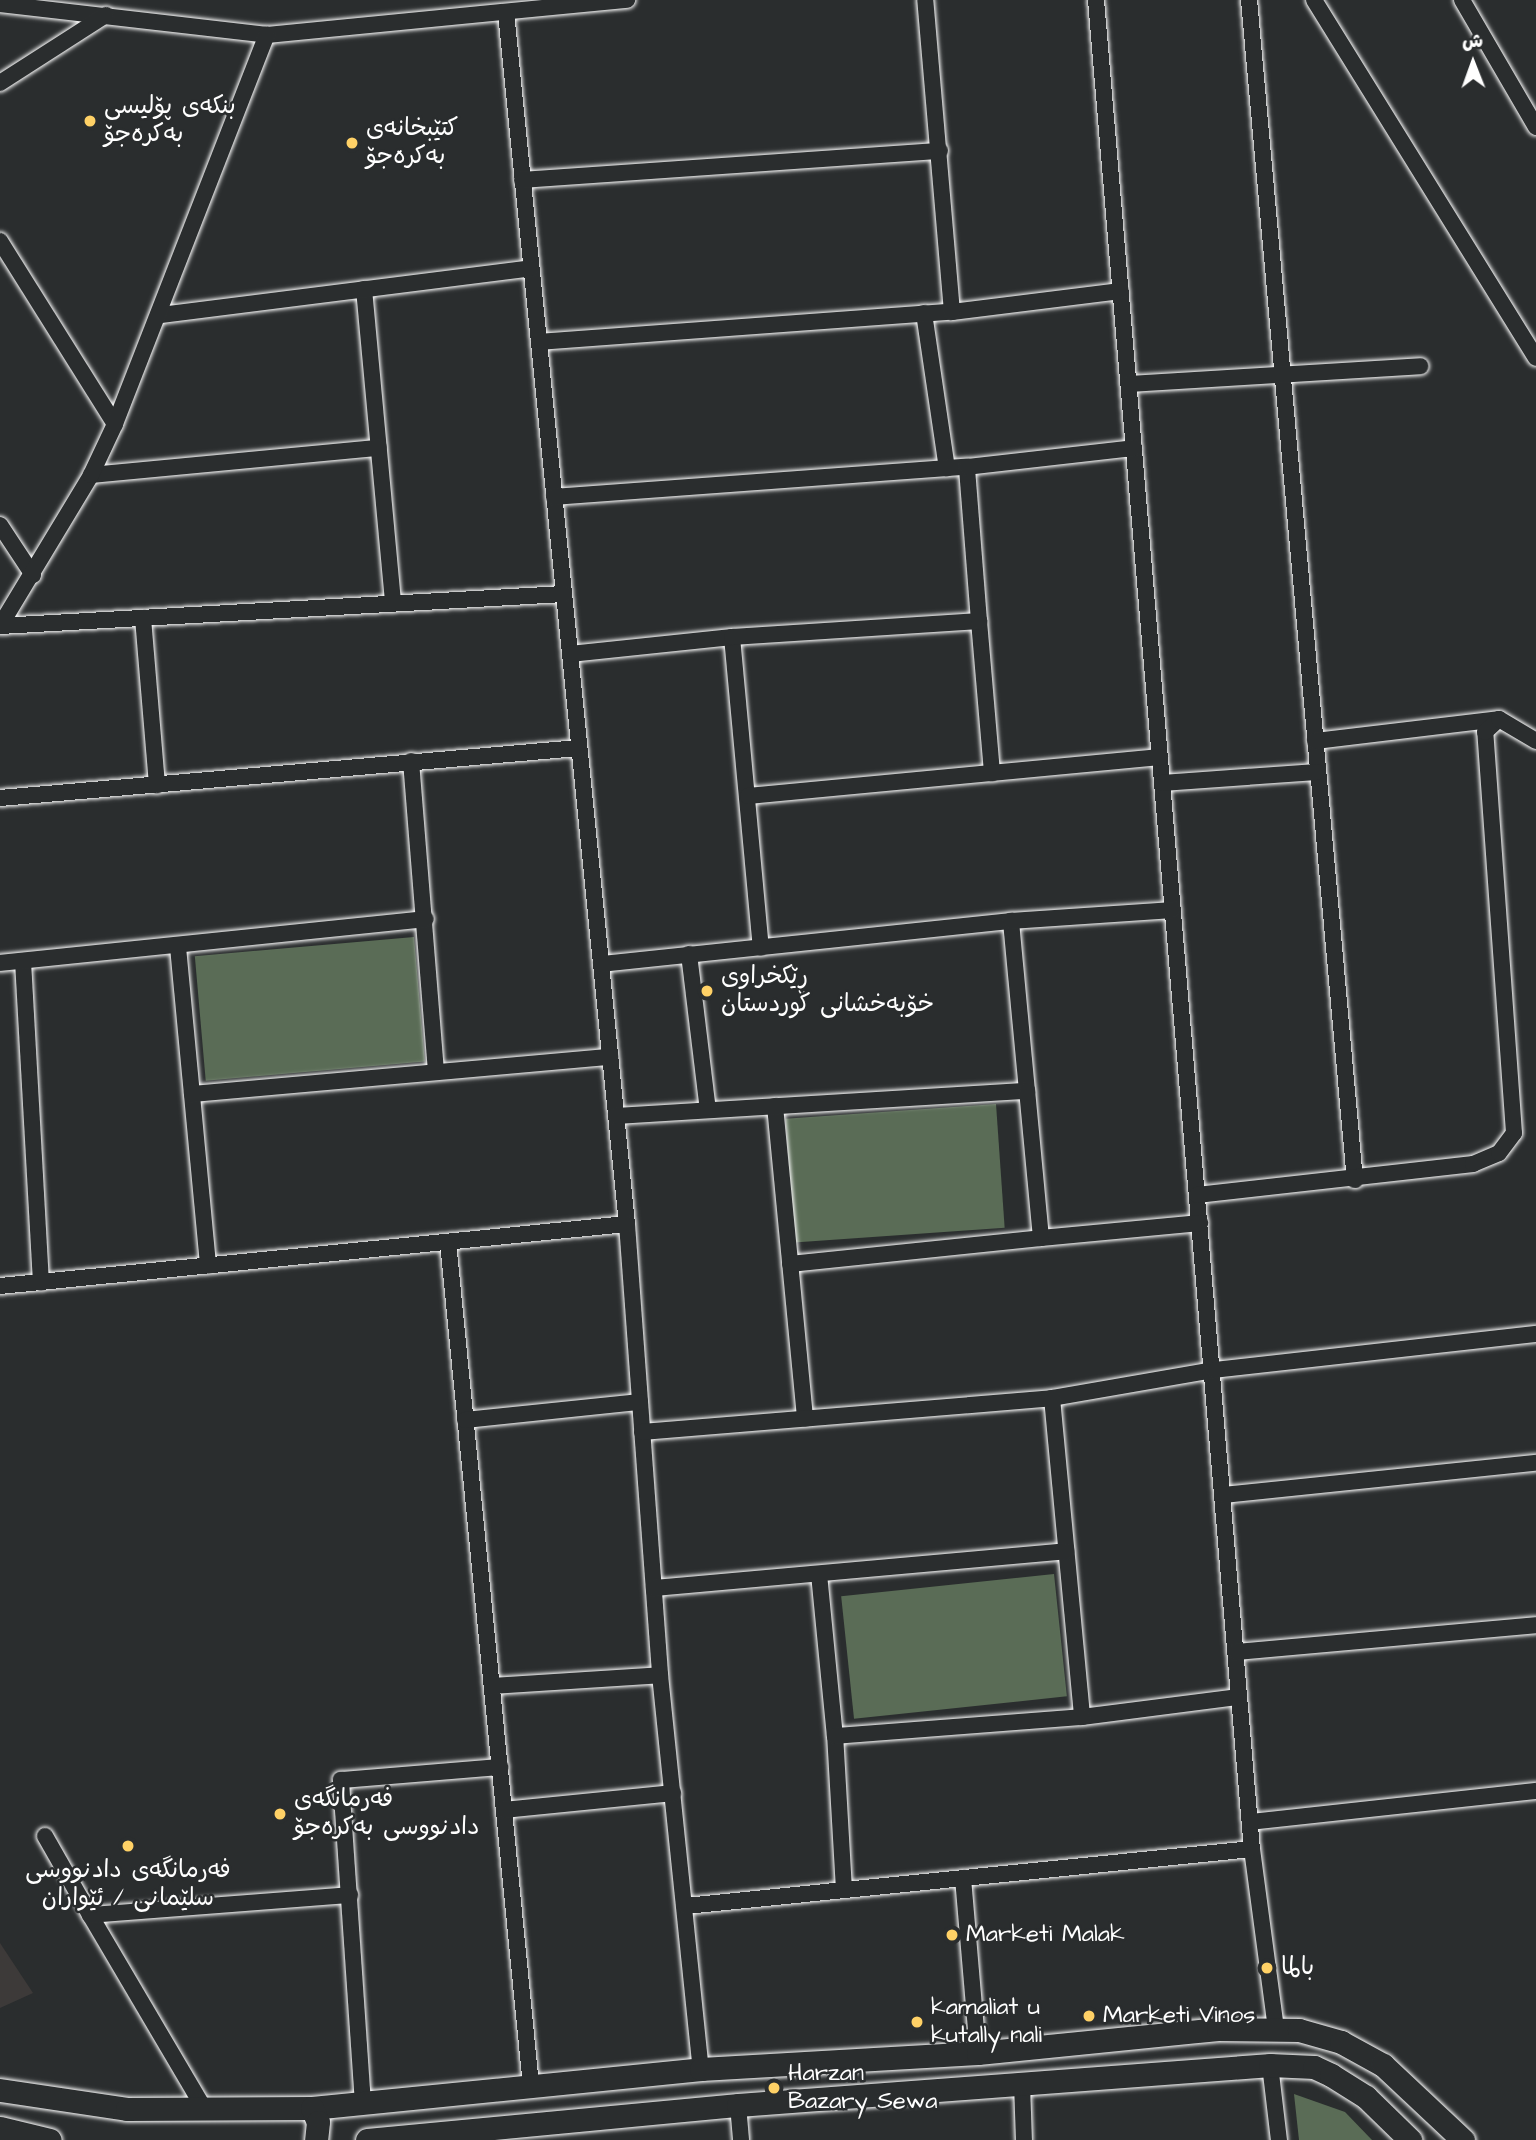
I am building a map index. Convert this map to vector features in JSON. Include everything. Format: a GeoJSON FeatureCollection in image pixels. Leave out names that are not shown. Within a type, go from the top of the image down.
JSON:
{"type":"FeatureCollection","features":[{"type":"Feature","properties":{"kind":"main road"},"geometry":{"type":"LineString","coordinates":[[0,2090],[93,2106],[205,2110],[312,2108],[701,2069],[978,2053],[1218,2029],[1276,2030],[1320,2034],[1363,2053],[1405,2082],[1463,2140]]}},
{"type":"Feature","properties":{"kind":"main road"},"geometry":{"type":"LineString","coordinates":[[372,2103],[378,2120],[376,2139],[738,2105],[1270,2065],[1314,2067],[1331,2075],[1366,2097],[1410,2140]]}},
{"type":"Feature","properties":{"kind":"main road"},"geometry":{"type":"LineString","coordinates":[[312,2108],[318,2122],[316,2140]]}},
{"type":"Feature","properties":{"kind":"main road"},"geometry":{"type":"LineString","coordinates":[[0,2129],[37,2139]]}},
{"type":"Feature","properties":{"kind":"street"},"geometry":{"type":"LineString","coordinates":[[0,4],[267,35],[627,0]]}},
{"type":"Feature","properties":{"kind":"street"},"geometry":{"type":"LineString","coordinates":[[925,0],[952,312]]}},
{"type":"Feature","properties":{"kind":"street"},"geometry":{"type":"LineString","coordinates":[[1096,0],[1214,1370],[1252,1849],[1276,2030]]}},
{"type":"Feature","properties":{"kind":"street"},"geometry":{"type":"LineString","coordinates":[[1249,0],[1355,1180]]}},
{"type":"Feature","properties":{"kind":"street"},"geometry":{"type":"LineString","coordinates":[[1314,0],[1536,358]]}},
{"type":"Feature","properties":{"kind":"street"},"geometry":{"type":"LineString","coordinates":[[1462,0],[1536,127]]}},
{"type":"Feature","properties":{"kind":"street"},"geometry":{"type":"LineString","coordinates":[[506,12],[627,1224],[660,1675],[701,2069]]}},
{"type":"Feature","properties":{"kind":"street"},"geometry":{"type":"LineString","coordinates":[[0,83],[106,15]]}},
{"type":"Feature","properties":{"kind":"street"},"geometry":{"type":"LineString","coordinates":[[0,626],[91,475],[161,314],[267,35]]}},
{"type":"Feature","properties":{"kind":"street"},"geometry":{"type":"LineString","coordinates":[[523,180],[940,151]]}},
{"type":"Feature","properties":{"kind":"street"},"geometry":{"type":"LineString","coordinates":[[0,241],[114,424]]}},
{"type":"Feature","properties":{"kind":"street"},"geometry":{"type":"LineString","coordinates":[[161,314],[531,268]]}},
{"type":"Feature","properties":{"kind":"street"},"geometry":{"type":"LineString","coordinates":[[364,289],[393,603]]}},
{"type":"Feature","properties":{"kind":"street"},"geometry":{"type":"LineString","coordinates":[[539,342],[952,312],[1121,291]]}},
{"type":"Feature","properties":{"kind":"street"},"geometry":{"type":"LineString","coordinates":[[924,313],[947,468]]}},
{"type":"Feature","properties":{"kind":"street"},"geometry":{"type":"LineString","coordinates":[[1129,384],[1284,371],[1420,366]]}},
{"type":"Feature","properties":{"kind":"street"},"geometry":{"type":"LineString","coordinates":[[91,475],[379,448]]}},
{"type":"Feature","properties":{"kind":"street"},"geometry":{"type":"LineString","coordinates":[[554,497],[967,467],[1134,448]]}},
{"type":"Feature","properties":{"kind":"street"},"geometry":{"type":"LineString","coordinates":[[967,467],[992,773]]}},
{"type":"Feature","properties":{"kind":"street"},"geometry":{"type":"LineString","coordinates":[[0,525],[33,575]]}},
{"type":"Feature","properties":{"kind":"street"},"geometry":{"type":"LineString","coordinates":[[0,626],[564,593]]}},
{"type":"Feature","properties":{"kind":"street"},"geometry":{"type":"LineString","coordinates":[[143,618],[157,785]]}},
{"type":"Feature","properties":{"kind":"street"},"geometry":{"type":"LineString","coordinates":[[570,654],[732,637],[979,621]]}},
{"type":"Feature","properties":{"kind":"street"},"geometry":{"type":"LineString","coordinates":[[732,637],[761,947]]}},
{"type":"Feature","properties":{"kind":"street"},"geometry":{"type":"LineString","coordinates":[[1315,741],[1499,719],[1536,741]]}},
{"type":"Feature","properties":{"kind":"street"},"geometry":{"type":"LineString","coordinates":[[1197,1195],[1355,1180],[1473,1164],[1499,1153],[1514,1133],[1486,732],[1499,719]]}},
{"type":"Feature","properties":{"kind":"street"},"geometry":{"type":"LineString","coordinates":[[0,798],[579,748]]}},
{"type":"Feature","properties":{"kind":"street"},"geometry":{"type":"LineString","coordinates":[[748,796],[1160,757]]}},
{"type":"Feature","properties":{"kind":"street"},"geometry":{"type":"LineString","coordinates":[[411,761],[426,919],[436,1072]]}},
{"type":"Feature","properties":{"kind":"street"},"geometry":{"type":"LineString","coordinates":[[1162,783],[1317,772]]}},
{"type":"Feature","properties":{"kind":"street"},"geometry":{"type":"LineString","coordinates":[[601,964],[1011,921],[1173,910]]}},
{"type":"Feature","properties":{"kind":"street"},"geometry":{"type":"LineString","coordinates":[[0,963],[178,947],[426,919]]}},
{"type":"Feature","properties":{"kind":"street"},"geometry":{"type":"LineString","coordinates":[[1011,921],[1041,1238]]}},
{"type":"Feature","properties":{"kind":"street"},"geometry":{"type":"LineString","coordinates":[[178,947],[208,1266]]}},
{"type":"Feature","properties":{"kind":"street"},"geometry":{"type":"LineString","coordinates":[[689,954],[708,1110]]}},
{"type":"Feature","properties":{"kind":"street"},"geometry":{"type":"LineString","coordinates":[[23,961],[41,1282]]}},
{"type":"Feature","properties":{"kind":"street"},"geometry":{"type":"LineString","coordinates":[[192,1094],[610,1057]]}},
{"type":"Feature","properties":{"kind":"street"},"geometry":{"type":"LineString","coordinates":[[616,1116],[1027,1091]]}},
{"type":"Feature","properties":{"kind":"street"},"geometry":{"type":"LineString","coordinates":[[775,1106],[805,1419]]}},
{"type":"Feature","properties":{"kind":"street"},"geometry":{"type":"LineString","coordinates":[[790,1264],[1200,1223]]}},
{"type":"Feature","properties":{"kind":"street"},"geometry":{"type":"LineString","coordinates":[[0,1286],[627,1224]]}},
{"type":"Feature","properties":{"kind":"street"},"geometry":{"type":"LineString","coordinates":[[448,1242],[531,2086]]}},
{"type":"Feature","properties":{"kind":"street"},"geometry":{"type":"LineString","coordinates":[[642,1433],[1052,1398],[1214,1370],[1536,1334]]}},
{"type":"Feature","properties":{"kind":"street"},"geometry":{"type":"LineString","coordinates":[[1052,1398],[1082,1717]]}},
{"type":"Feature","properties":{"kind":"street"},"geometry":{"type":"LineString","coordinates":[[465,1420],[640,1402]]}},
{"type":"Feature","properties":{"kind":"street"},"geometry":{"type":"LineString","coordinates":[[1224,1496],[1536,1463]]}},
{"type":"Feature","properties":{"kind":"street"},"geometry":{"type":"LineString","coordinates":[[654,1588],[1066,1550]]}},
{"type":"Feature","properties":{"kind":"street"},"geometry":{"type":"LineString","coordinates":[[819,1574],[835,1736],[844,1889]]}},
{"type":"Feature","properties":{"kind":"street"},"geometry":{"type":"LineString","coordinates":[[1236,1652],[1536,1625]]}},
{"type":"Feature","properties":{"kind":"street"},"geometry":{"type":"LineString","coordinates":[[492,1686],[660,1675]]}},
{"type":"Feature","properties":{"kind":"street"},"geometry":{"type":"LineString","coordinates":[[835,1736],[1082,1717],[1239,1697]]}},
{"type":"Feature","properties":{"kind":"street"},"geometry":{"type":"LineString","coordinates":[[372,2103],[341,1780],[499,1767]]}},
{"type":"Feature","properties":{"kind":"street"},"geometry":{"type":"LineString","coordinates":[[1250,1822],[1536,1791]]}},
{"type":"Feature","properties":{"kind":"street"},"geometry":{"type":"LineString","coordinates":[[504,1810],[673,1793]]}},
{"type":"Feature","properties":{"kind":"street"},"geometry":{"type":"LineString","coordinates":[[45,1836],[205,2110]]}},
{"type":"Feature","properties":{"kind":"street"},"geometry":{"type":"LineString","coordinates":[[686,1906],[1252,1849]]}},
{"type":"Feature","properties":{"kind":"street"},"geometry":{"type":"LineString","coordinates":[[963,1878],[978,2053]]}},
{"type":"Feature","properties":{"kind":"street"},"geometry":{"type":"LineString","coordinates":[[90,1915],[350,1895]]}},
{"type":"Feature","properties":{"kind":"street"},"geometry":{"type":"LineString","coordinates":[[1270,2065],[1279,2140]]}},
{"type":"Feature","properties":{"kind":"street"},"geometry":{"type":"LineString","coordinates":[[1022,2084],[1024,2140]]}},
{"type":"Feature","properties":{"kind":"street"},"geometry":{"type":"LineString","coordinates":[[738,2105],[741,2140]]}},
{"type":"Feature","properties":{"kind":"shaded area"},"geometry":{"type":"Polygon","coordinates":[[[0,1943],[33,1993],[0,2008],[0,1943]]]}},
{"type":"Feature","properties":{"kind":"green space"},"geometry":{"type":"Polygon","coordinates":[[[414,937],[425,1062],[206,1081],[195,956],[414,937]]]}},
{"type":"Feature","properties":{"kind":"green space"},"geometry":{"type":"Polygon","coordinates":[[[996,1104],[1005,1228],[794,1242],[786,1119],[996,1104]]]}},
{"type":"Feature","properties":{"kind":"green space"},"geometry":{"type":"Polygon","coordinates":[[[1054,1574],[1067,1696],[854,1719],[841,1596],[1054,1574]]]}},
{"type":"Feature","properties":{"kind":"green space"},"geometry":{"type":"Polygon","coordinates":[[[1294,2094],[1345,2112],[1372,2140],[1299,2140],[1294,2094]]]}},
{"type":"Feature","properties":{"kind":"place","name":"بنکەی پۆلیسی بەکرەجۆ"},"geometry":{"type":"Point","coordinates":[90,121]}},
{"type":"Feature","properties":{"kind":"place","name":"کتێبخانەی بەکرەجۆ"},"geometry":{"type":"Point","coordinates":[352,143]}},
{"type":"Feature","properties":{"kind":"place","name":"ڕێکخراوی خۆبەخشانی کوردستان"},"geometry":{"type":"Point","coordinates":[707,991]}},
{"type":"Feature","properties":{"kind":"place","name":"فەرمانگەی دادنووسی بەکرەجۆ"},"geometry":{"type":"Point","coordinates":[280,1814]}},
{"type":"Feature","properties":{"kind":"place","name":"فەرمانگەی دادنووسی سلێمانی / ئێواران"},"geometry":{"type":"Point","coordinates":[128,1846]}},
{"type":"Feature","properties":{"kind":"place","name":"Marketi Malak"},"geometry":{"type":"Point","coordinates":[952,1935]}},
{"type":"Feature","properties":{"kind":"place","name":"بالما"},"geometry":{"type":"Point","coordinates":[1267,1968]}},
{"type":"Feature","properties":{"kind":"place","name":"Marketi Vinos"},"geometry":{"type":"Point","coordinates":[1089,2016]}},
{"type":"Feature","properties":{"kind":"place","name":"kamaliat u kutally nali"},"geometry":{"type":"Point","coordinates":[917,2022]}},
{"type":"Feature","properties":{"kind":"place","name":"Harzan Bazary Sewa"},"geometry":{"type":"Point","coordinates":[774,2088]}}]}
